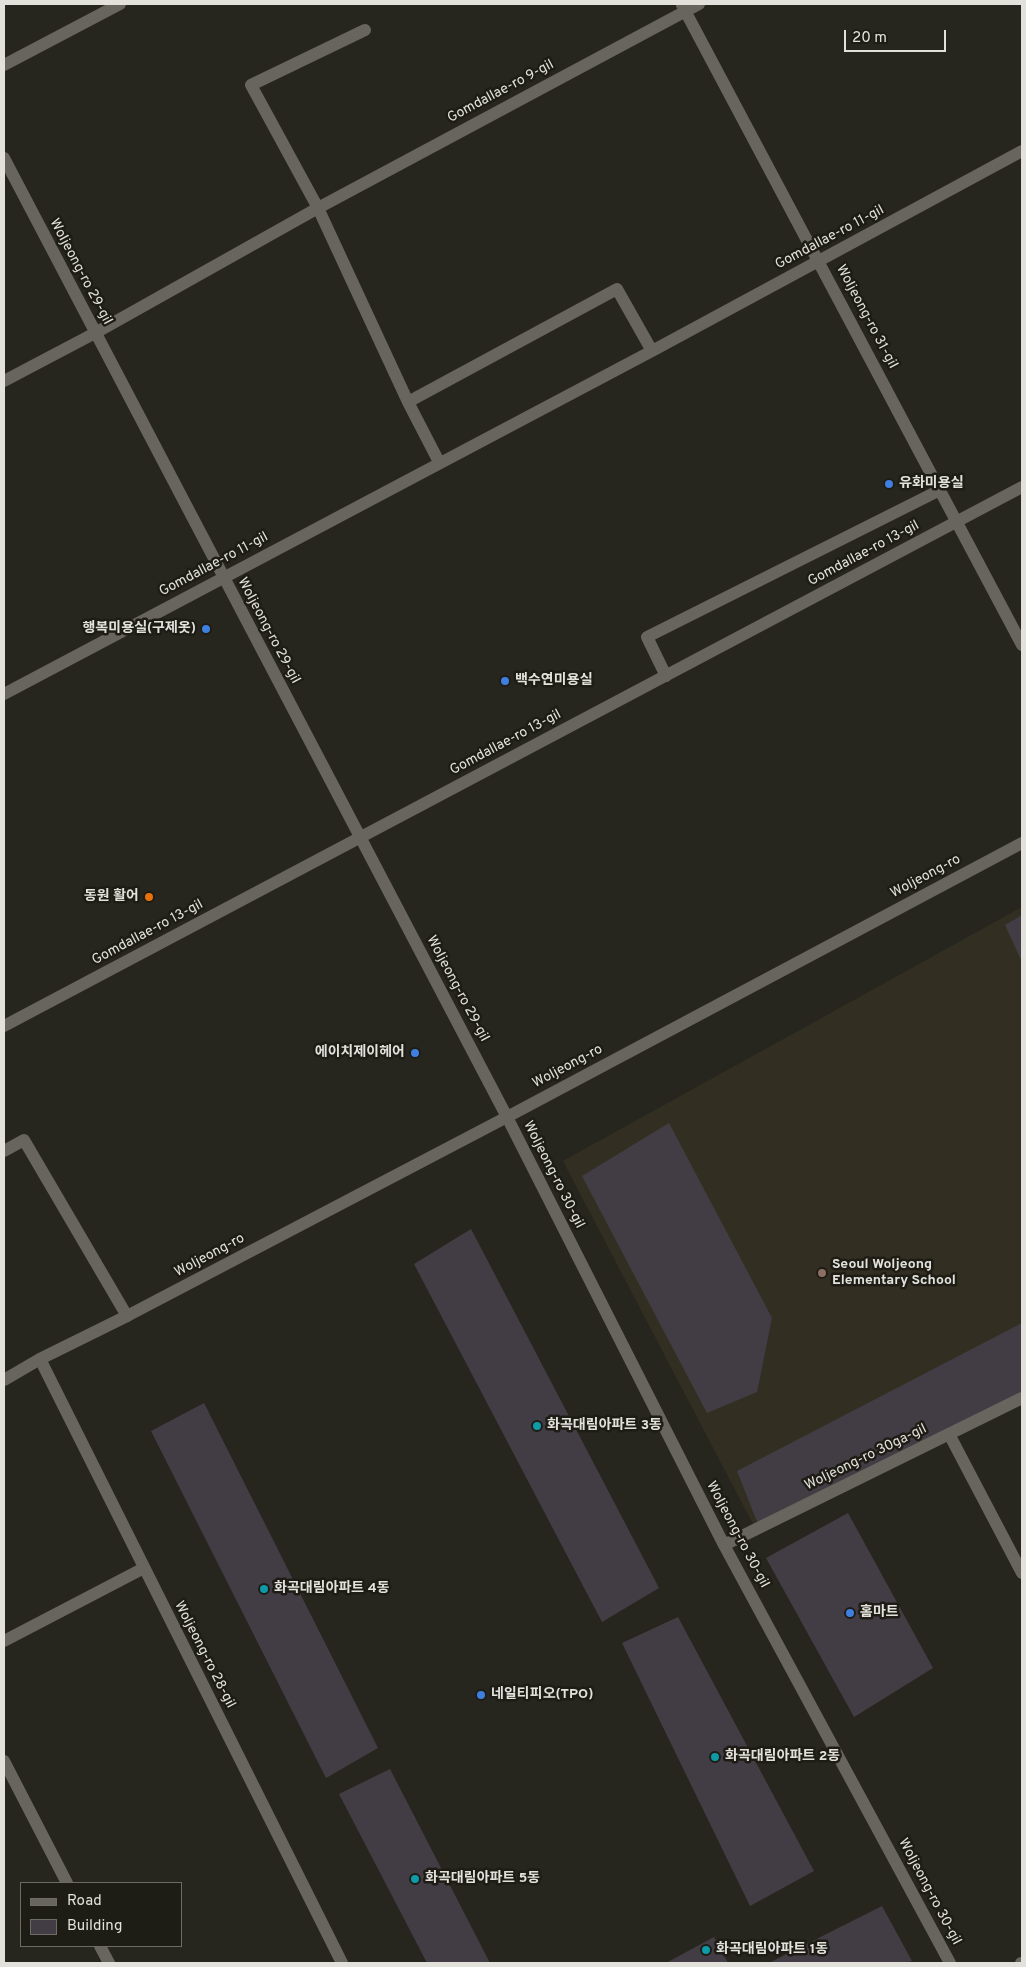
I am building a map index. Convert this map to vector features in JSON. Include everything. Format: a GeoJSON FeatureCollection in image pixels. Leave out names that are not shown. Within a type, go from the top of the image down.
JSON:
{"type":"FeatureCollection","features":[{"type":"Feature","properties":{"kind":"street"},"geometry":{"type":"LineString","coordinates":[[4,65],[120,4]]}},
{"type":"Feature","properties":{"kind":"street","name":"Gomdallae-ro 9-gil"},"geometry":{"type":"LineString","coordinates":[[4,381],[683,7],[699,4]]}},
{"type":"Feature","properties":{"kind":"street","name":"Woljeong-ro 31-gil"},"geometry":{"type":"LineString","coordinates":[[683,7],[1022,645]]}},
{"type":"Feature","properties":{"kind":"street"},"geometry":{"type":"LineString","coordinates":[[366,30],[251,86],[318,208],[408,402],[439,462]]}},
{"type":"Feature","properties":{"kind":"street","name":"Gomdallae-ro 11-gil"},"geometry":{"type":"LineString","coordinates":[[4,694],[819,261],[1022,151]]}},
{"type":"Feature","properties":{"kind":"street","name":"Woljeong-ro 29-gil"},"geometry":{"type":"LineString","coordinates":[[4,158],[507,1116]]}},
{"type":"Feature","properties":{"kind":"street"},"geometry":{"type":"LineString","coordinates":[[408,402],[617,290],[652,350]]}},
{"type":"Feature","properties":{"kind":"street","name":"Gomdallae-ro 13-gil"},"geometry":{"type":"LineString","coordinates":[[4,1026],[1022,487]]}},
{"type":"Feature","properties":{"kind":"street"},"geometry":{"type":"LineString","coordinates":[[666,676],[647,637],[940,490]]}},
{"type":"Feature","properties":{"kind":"street","name":"Woljeong-ro"},"geometry":{"type":"LineString","coordinates":[[4,1380],[40,1359],[127,1316],[1022,843]]}},
{"type":"Feature","properties":{"kind":"street","name":"Woljeong-ro 30-gil"},"geometry":{"type":"LineString","coordinates":[[507,1116],[724,1545],[950,1963]]}},
{"type":"Feature","properties":{"kind":"street"},"geometry":{"type":"LineString","coordinates":[[4,1151],[24,1140],[127,1316]]}},
{"type":"Feature","properties":{"kind":"street","name":"Woljeong-ro 28-gil"},"geometry":{"type":"LineString","coordinates":[[40,1359],[342,1963]]}},
{"type":"Feature","properties":{"kind":"street","name":"Woljeong-ro 30ga-gil"},"geometry":{"type":"LineString","coordinates":[[724,1545],[1022,1398]]}},
{"type":"Feature","properties":{"kind":"street"},"geometry":{"type":"LineString","coordinates":[[949,1434],[1022,1573]]}},
{"type":"Feature","properties":{"kind":"street"},"geometry":{"type":"LineString","coordinates":[[4,1641],[144,1568]]}},
{"type":"Feature","properties":{"kind":"street"},"geometry":{"type":"LineString","coordinates":[[4,1761],[66,1882]]}},
{"type":"Feature","properties":{"kind":"street"},"geometry":{"type":"LineString","coordinates":[[101,1947],[109,1963]]}},
{"type":"Feature","properties":{"kind":"shaded area","name":"Seoul Woljeong Elementary School"},"geometry":{"type":"Polygon","coordinates":[[[1022,907],[1022,1385],[754,1526],[563,1161],[1022,907]]]}},
{"type":"Feature","properties":{"kind":"building"},"geometry":{"type":"Polygon","coordinates":[[[1022,915],[1022,962],[1005,925],[1022,915]]]}},
{"type":"Feature","properties":{"kind":"building"},"geometry":{"type":"Polygon","coordinates":[[[669,1123],[772,1318],[757,1392],[707,1413],[582,1176],[669,1123]]]}},
{"type":"Feature","properties":{"kind":"building","name":"화곡대림아파트 3동"},"geometry":{"type":"Polygon","coordinates":[[[471,1229],[659,1588],[602,1622],[414,1264],[471,1229]]]}},
{"type":"Feature","properties":{"kind":"building"},"geometry":{"type":"Polygon","coordinates":[[[1022,1323],[1022,1392],[758,1524],[737,1471],[1022,1323]]]}},
{"type":"Feature","properties":{"kind":"building","name":"화곡대림아파트 4동"},"geometry":{"type":"Polygon","coordinates":[[[204,1403],[378,1748],[326,1778],[151,1431],[204,1403]]]}},
{"type":"Feature","properties":{"kind":"building","name":"홈마트"},"geometry":{"type":"Polygon","coordinates":[[[848,1513],[933,1668],[854,1717],[766,1558],[848,1513]]]}},
{"type":"Feature","properties":{"kind":"building","name":"화곡대림아파트 2동"},"geometry":{"type":"Polygon","coordinates":[[[678,1617],[814,1871],[750,1906],[622,1643],[678,1617]]]}},
{"type":"Feature","properties":{"kind":"building","name":"화곡대림아파트 5동"},"geometry":{"type":"Polygon","coordinates":[[[390,1769],[490,1963],[427,1963],[339,1794],[390,1769]]]}},
{"type":"Feature","properties":{"kind":"building"},"geometry":{"type":"Polygon","coordinates":[[[882,1906],[912,1961],[907,1963],[769,1963],[882,1906]]]}},
{"type":"Feature","properties":{"kind":"building","name":"화곡대림아파트 1동"},"geometry":{"type":"Polygon","coordinates":[[[714,1937],[728,1963],[666,1963],[714,1937]]]}},
{"type":"Feature","properties":{"kind":"place","name":"유화미용실"},"geometry":{"type":"Point","coordinates":[889,484]}},
{"type":"Feature","properties":{"kind":"place","name":"행복미용실(구제옷)"},"geometry":{"type":"Point","coordinates":[206,629]}},
{"type":"Feature","properties":{"kind":"place","name":"백수연미용실"},"geometry":{"type":"Point","coordinates":[505,681]}},
{"type":"Feature","properties":{"kind":"place","name":"동원 활어"},"geometry":{"type":"Point","coordinates":[149,897]}},
{"type":"Feature","properties":{"kind":"place","name":"에이치제이헤어"},"geometry":{"type":"Point","coordinates":[415,1053]}},
{"type":"Feature","properties":{"kind":"place","name":"Seoul Woljeong Elementary School"},"geometry":{"type":"Point","coordinates":[822,1273]}},
{"type":"Feature","properties":{"kind":"place","name":"화곡대림아파트 3동"},"geometry":{"type":"Point","coordinates":[537,1426]}},
{"type":"Feature","properties":{"kind":"place","name":"화곡대림아파트 4동"},"geometry":{"type":"Point","coordinates":[264,1589]}},
{"type":"Feature","properties":{"kind":"place","name":"홈마트"},"geometry":{"type":"Point","coordinates":[850,1613]}},
{"type":"Feature","properties":{"kind":"place","name":"네일티피오(TPO)"},"geometry":{"type":"Point","coordinates":[481,1695]}},
{"type":"Feature","properties":{"kind":"place","name":"화곡대림아파트 2동"},"geometry":{"type":"Point","coordinates":[715,1757]}},
{"type":"Feature","properties":{"kind":"place","name":"화곡대림아파트 5동"},"geometry":{"type":"Point","coordinates":[415,1879]}},
{"type":"Feature","properties":{"kind":"place","name":"화곡대림아파트 1동"},"geometry":{"type":"Point","coordinates":[706,1950]}}]}
